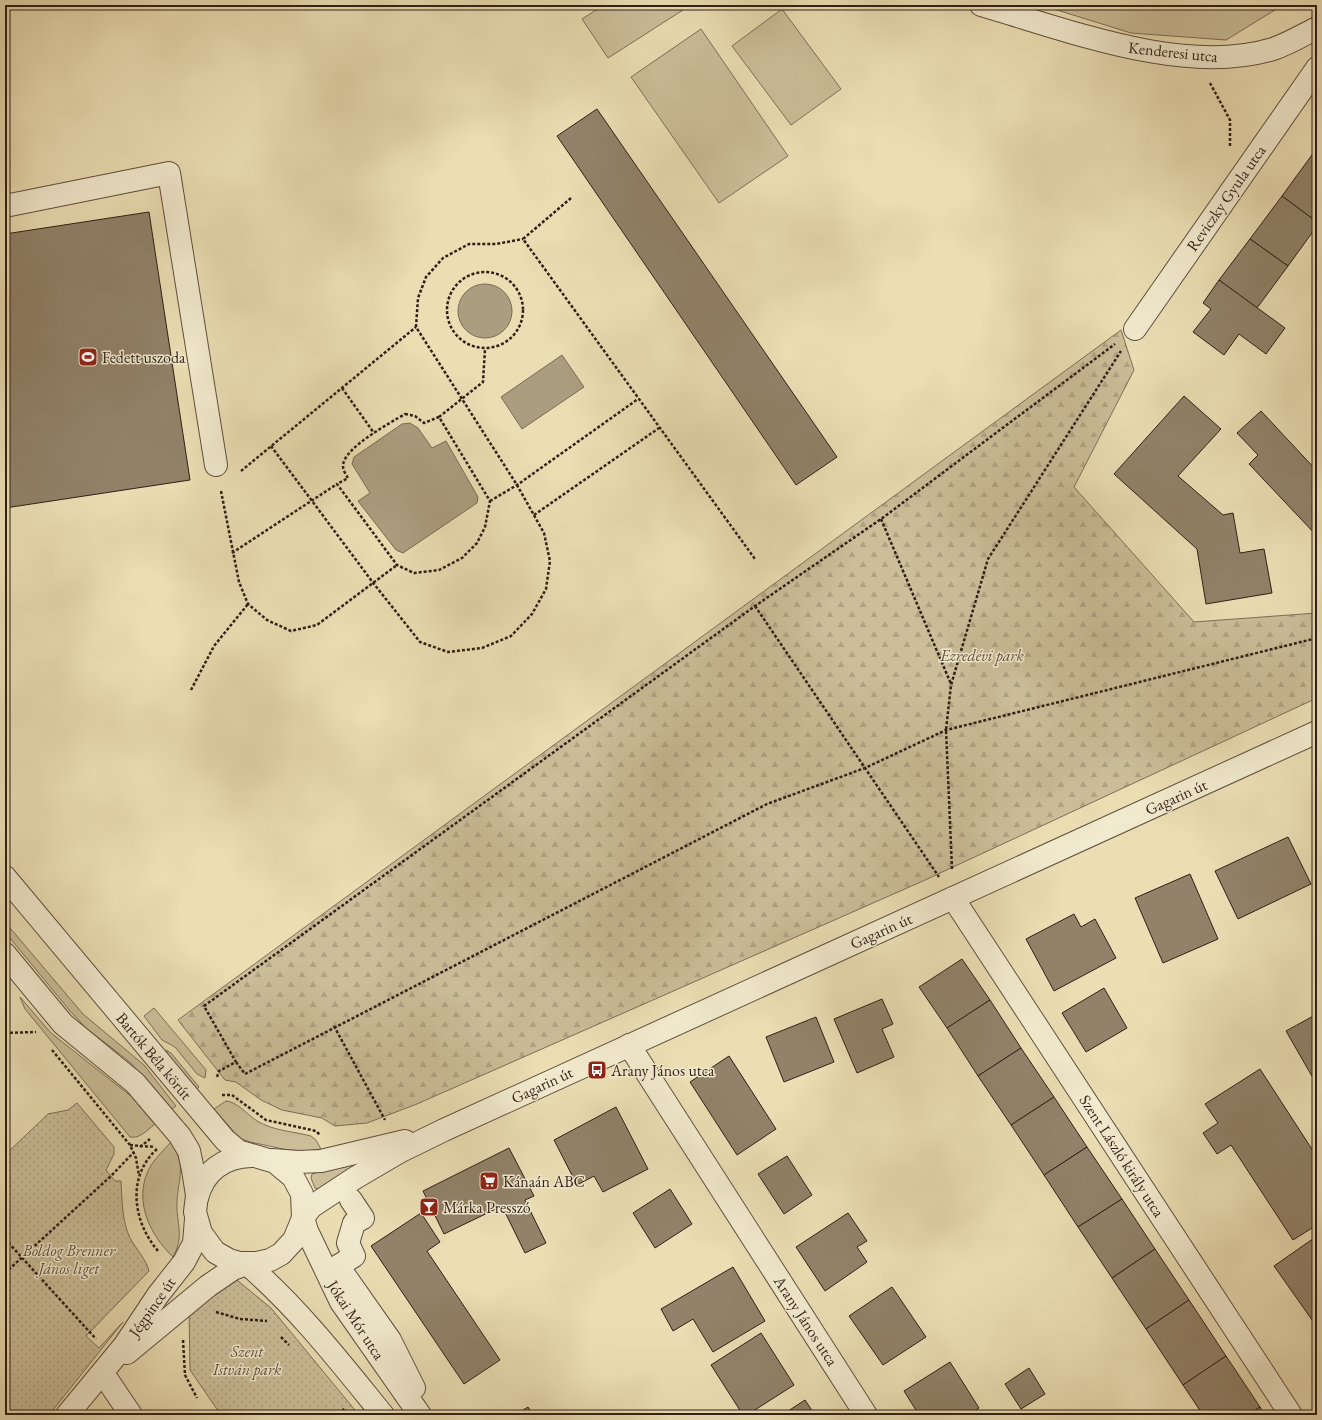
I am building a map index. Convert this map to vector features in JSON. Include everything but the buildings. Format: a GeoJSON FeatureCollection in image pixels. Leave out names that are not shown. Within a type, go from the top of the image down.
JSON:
{"type":"FeatureCollection","features":[{"type":"Feature","properties":{"kind":"street","name":"Kenderesi utca"},"geometry":{"type":"LineString","coordinates":[[981,5],[1138,51],[1187,55],[1231,58],[1274,49],[1317,28]]}},
{"type":"Feature","properties":{"kind":"street","name":"Reviczky Gyula utca"},"geometry":{"type":"LineString","coordinates":[[1135,329],[1317,68]]}},
{"type":"Feature","properties":{"kind":"street"},"geometry":{"type":"LineString","coordinates":[[5,206],[169,172],[216,464]]}},
{"type":"Feature","properties":{"kind":"street","name":"Gagarin út"},"geometry":{"type":"LineString","coordinates":[[248,1264],[270,1260],[284,1251],[294,1240],[303,1218],[312,1207],[333,1191],[401,1151],[629,1045],[1317,732]]}},
{"type":"Feature","properties":{"kind":"street","name":"Bartók Béla körút"},"geometry":{"type":"LineString","coordinates":[[5,877],[225,1140],[238,1151],[260,1157],[288,1172],[297,1184],[303,1202],[303,1218]]}},
{"type":"Feature","properties":{"kind":"street","name":"Szent László király utca"},"geometry":{"type":"LineString","coordinates":[[953,898],[1291,1415]]}},
{"type":"Feature","properties":{"kind":"street","name":"Bartók Béla körút"},"geometry":{"type":"LineString","coordinates":[[7,957],[63,1024],[135,1083],[180,1136],[191,1161],[196,1207],[201,1233],[215,1252],[229,1260],[248,1264]]}},
{"type":"Feature","properties":{"kind":"street","name":"Arany János utca"},"geometry":{"type":"LineString","coordinates":[[629,1045],[866,1415]]}},
{"type":"Feature","properties":{"kind":"street","name":"Gagarin út"},"geometry":{"type":"LineString","coordinates":[[260,1157],[284,1162],[321,1161],[397,1144],[444,1130]]}},
{"type":"Feature","properties":{"kind":"street"},"geometry":{"type":"LineString","coordinates":[[196,1207],[204,1181],[216,1167],[232,1158],[260,1157]]}},
{"type":"Feature","properties":{"kind":"street"},"geometry":{"type":"LineString","coordinates":[[352,1200],[364,1218],[354,1223],[348,1243],[354,1256],[338,1266],[395,1350],[426,1415]]}},
{"type":"Feature","properties":{"kind":"street","name":"Jégpince út"},"geometry":{"type":"LineString","coordinates":[[97,1382],[184,1262],[194,1243],[196,1207]]}},
{"type":"Feature","properties":{"kind":"street","name":"Jókai Mór utca"},"geometry":{"type":"LineString","coordinates":[[303,1218],[306,1232],[321,1264],[342,1302],[420,1415]]}},
{"type":"Feature","properties":{"kind":"street"},"geometry":{"type":"LineString","coordinates":[[248,1264],[276,1289],[311,1327],[383,1415]]}},
{"type":"Feature","properties":{"kind":"street","name":"Jégpince út"},"geometry":{"type":"LineString","coordinates":[[67,1415],[97,1382],[129,1351],[188,1302],[233,1269],[248,1264]]}},
{"type":"Feature","properties":{"kind":"street"},"geometry":{"type":"LineString","coordinates":[[97,1382],[131,1415]]}},
{"type":"Feature","properties":{"kind":"path"},"geometry":{"type":"LineString","coordinates":[[1187,55],[1213,86],[1230,120],[1230,149]]}},
{"type":"Feature","properties":{"kind":"path"},"geometry":{"type":"LineString","coordinates":[[271,446],[374,584],[420,642],[448,652],[482,648],[511,636],[532,614],[546,589],[550,561],[544,533],[516,485],[416,327],[418,298],[426,277],[443,258],[468,244],[496,244],[523,239],[571,198]]}},
{"type":"Feature","properties":{"kind":"path"},"geometry":{"type":"LineString","coordinates":[[523,239],[754,559]]}},
{"type":"Feature","properties":{"kind":"path"},"geometry":{"type":"LineString","coordinates":[[488,272],[500,275],[511,282],[520,292],[524,305],[523,318],[518,330],[510,340],[498,347],[485,349],[473,347],[458,337],[448,322],[447,310],[449,297],[455,287],[464,279],[475,273],[488,272]]}},
{"type":"Feature","properties":{"kind":"path"},"geometry":{"type":"LineString","coordinates":[[238,474],[416,327]]}},
{"type":"Feature","properties":{"kind":"path"},"geometry":{"type":"LineString","coordinates":[[1135,329],[881,519],[755,606],[204,1006],[236,1062],[245,1074],[334,1026],[767,804],[865,768],[946,730],[1317,638]]}},
{"type":"Feature","properties":{"kind":"path"},"geometry":{"type":"LineString","coordinates":[[953,898],[946,730],[951,685],[988,559],[1135,329]]}},
{"type":"Feature","properties":{"kind":"path"},"geometry":{"type":"LineString","coordinates":[[232,553],[348,478],[343,467],[346,456],[374,433],[405,414],[415,416],[424,423],[439,417],[462,399],[483,382],[485,349]]}},
{"type":"Feature","properties":{"kind":"path"},"geometry":{"type":"LineString","coordinates":[[342,388],[374,433]]}},
{"type":"Feature","properties":{"kind":"path"},"geometry":{"type":"LineString","coordinates":[[490,501],[516,485],[638,399]]}},
{"type":"Feature","properties":{"kind":"path"},"geometry":{"type":"LineString","coordinates":[[337,484],[397,565],[414,572],[439,570],[462,558],[477,543],[485,527],[490,501],[439,417]]}},
{"type":"Feature","properties":{"kind":"path"},"geometry":{"type":"LineString","coordinates":[[534,515],[659,428]]}},
{"type":"Feature","properties":{"kind":"path"},"geometry":{"type":"LineString","coordinates":[[216,464],[232,553],[239,582],[248,604],[266,620],[291,631],[317,625],[374,584],[397,565]]}},
{"type":"Feature","properties":{"kind":"path"},"geometry":{"type":"LineString","coordinates":[[881,519],[951,685]]}},
{"type":"Feature","properties":{"kind":"path"},"geometry":{"type":"LineString","coordinates":[[191,690],[214,646],[248,604]]}},
{"type":"Feature","properties":{"kind":"path"},"geometry":{"type":"LineString","coordinates":[[755,606],[953,898]]}},
{"type":"Feature","properties":{"kind":"path"},"geometry":{"type":"LineString","coordinates":[[334,1026],[386,1122]]}},
{"type":"Feature","properties":{"kind":"path"},"geometry":{"type":"LineString","coordinates":[[32,1027],[41,1038]]}},
{"type":"Feature","properties":{"kind":"path"},"geometry":{"type":"LineString","coordinates":[[5,1033],[36,1032]]}},
{"type":"Feature","properties":{"kind":"path"},"geometry":{"type":"LineString","coordinates":[[51,1050],[130,1145],[134,1152],[138,1166],[139,1178],[150,1156],[160,1146],[148,1148],[130,1145]]}},
{"type":"Feature","properties":{"kind":"path"},"geometry":{"type":"LineString","coordinates":[[217,1077],[219,1071],[236,1062]]}},
{"type":"Feature","properties":{"kind":"path"},"geometry":{"type":"LineString","coordinates":[[220,1091],[232,1095],[266,1120],[316,1131]]}},
{"type":"Feature","properties":{"kind":"path"},"geometry":{"type":"LineString","coordinates":[[5,1273],[111,1176],[134,1152]]}},
{"type":"Feature","properties":{"kind":"path"},"geometry":{"type":"LineString","coordinates":[[5,1239],[97,1340]]}},
{"type":"Feature","properties":{"kind":"path"},"geometry":{"type":"LineString","coordinates":[[188,1302],[182,1347],[184,1375],[197,1398]]}},
{"type":"Feature","properties":{"kind":"path"},"geometry":{"type":"LineString","coordinates":[[339,1415],[345,1408]]}},
{"type":"Feature","properties":{"kind":"green space"},"geometry":{"type":"Polygon","coordinates":[[[604,5],[679,5],[683,10],[608,58],[582,19],[604,5]]]}},
{"type":"Feature","properties":{"kind":"green space"},"geometry":{"type":"Polygon","coordinates":[[[1041,5],[1283,5],[1226,40],[1131,33],[1041,5]]]}},
{"type":"Feature","properties":{"kind":"green space"},"geometry":{"type":"Polygon","coordinates":[[[782,9],[841,89],[791,125],[732,46],[782,9]]]}},
{"type":"Feature","properties":{"kind":"green space"},"geometry":{"type":"Polygon","coordinates":[[[701,29],[788,156],[719,203],[631,77],[701,29]]]}},
{"type":"Feature","properties":{"kind":"green space","name":"Ezredévi park"},"geometry":{"type":"Polygon","coordinates":[[[1121,330],[1134,370],[1074,487],[1194,622],[1317,613],[1317,698],[923,881],[417,1104],[367,1123],[335,1126],[322,1118],[282,1110],[261,1100],[236,1082],[225,1080],[178,1020],[1121,330]]]}},
{"type":"Feature","properties":{"kind":"green space"},"geometry":{"type":"Polygon","coordinates":[[[5,922],[83,1014],[144,1065],[176,1106],[171,1110],[131,1063],[86,1028],[70,1011],[5,932],[5,922]]]}},
{"type":"Feature","properties":{"kind":"green space"},"geometry":{"type":"Polygon","coordinates":[[[20,997],[51,1033],[132,1097],[155,1124],[137,1137],[130,1137],[25,1009],[20,997]]]}},
{"type":"Feature","properties":{"kind":"green space"},"geometry":{"type":"Polygon","coordinates":[[[154,1008],[206,1070],[205,1078],[197,1074],[175,1047],[162,1040],[144,1016],[154,1008]]]}},
{"type":"Feature","properties":{"kind":"green space"},"geometry":{"type":"Polygon","coordinates":[[[166,1050],[171,1053],[199,1087],[197,1089],[172,1061],[166,1050]]]}},
{"type":"Feature","properties":{"kind":"green space"},"geometry":{"type":"Polygon","coordinates":[[[226,1101],[234,1103],[263,1124],[277,1129],[311,1136],[316,1140],[321,1149],[306,1151],[288,1150],[242,1139],[214,1109],[226,1101]]]}},
{"type":"Feature","properties":{"kind":"green space","name":"Boldog Brenner János liget"},"geometry":{"type":"Polygon","coordinates":[[[77,1103],[114,1147],[114,1154],[106,1170],[115,1181],[121,1181],[125,1225],[130,1238],[146,1262],[149,1271],[86,1336],[99,1348],[123,1322],[49,1415],[5,1415],[5,1155],[48,1114],[68,1110],[77,1103]]]}},
{"type":"Feature","properties":{"kind":"green space"},"geometry":{"type":"Polygon","coordinates":[[[171,1142],[176,1150],[180,1165],[177,1202],[179,1242],[173,1257],[157,1239],[151,1228],[144,1206],[143,1194],[144,1183],[150,1167],[171,1142]]]}},
{"type":"Feature","properties":{"kind":"green space"},"geometry":{"type":"Polygon","coordinates":[[[366,1159],[354,1168],[318,1189],[315,1188],[311,1178],[312,1174],[366,1159]]]}},
{"type":"Feature","properties":{"kind":"green space","name":"Szent István park"},"geometry":{"type":"Polygon","coordinates":[[[232,1276],[271,1308],[359,1415],[221,1415],[190,1370],[189,1307],[232,1276]]]}},
{"type":"Feature","properties":{"kind":"shaded area"},"geometry":{"type":"Polygon","coordinates":[[[480,284],[490,284],[500,288],[508,296],[512,306],[512,316],[508,326],[500,334],[490,338],[480,338],[470,334],[462,326],[458,316],[458,306],[462,296],[470,288],[480,284]]]}},
{"type":"Feature","properties":{"kind":"shaded area"},"geometry":{"type":"Polygon","coordinates":[[[562,355],[584,387],[522,429],[501,397],[562,355]]]}},
{"type":"Feature","properties":{"kind":"shaded area"},"geometry":{"type":"Polygon","coordinates":[[[410,423],[418,428],[432,448],[446,441],[478,497],[477,503],[403,553],[396,550],[358,501],[370,493],[352,464],[354,457],[402,424],[410,423]]]}},
{"type":"Feature","properties":{"kind":"place","name":"Fedett uszoda"},"geometry":{"type":"Point","coordinates":[88,357]}},
{"type":"Feature","properties":{"kind":"place","name":"Arany János utca"},"geometry":{"type":"Point","coordinates":[597,1070]}},
{"type":"Feature","properties":{"kind":"place","name":"Kánaán ABC"},"geometry":{"type":"Point","coordinates":[489,1181]}},
{"type":"Feature","properties":{"kind":"place","name":"Márka Presszó"},"geometry":{"type":"Point","coordinates":[429,1207]}}]}
